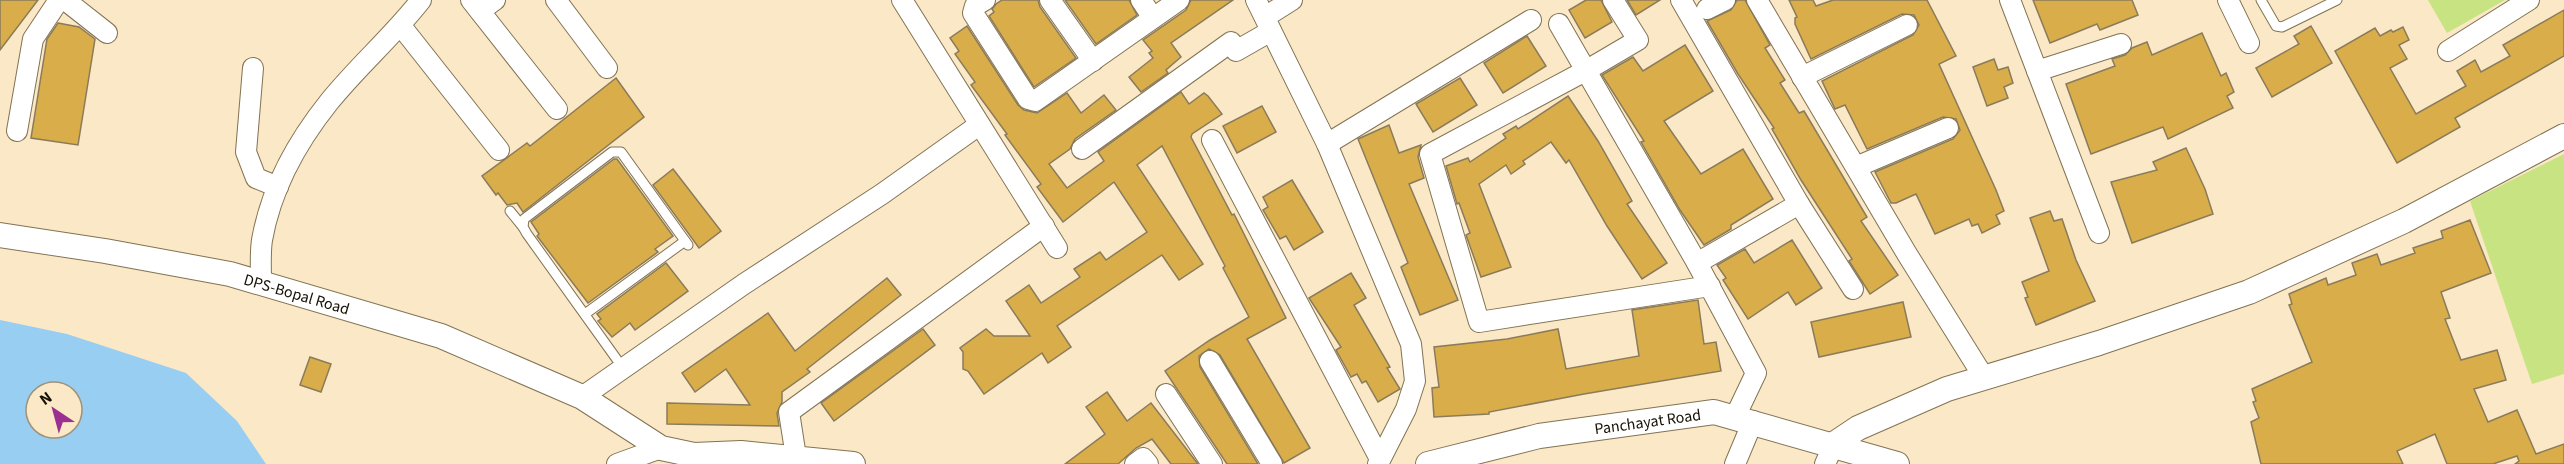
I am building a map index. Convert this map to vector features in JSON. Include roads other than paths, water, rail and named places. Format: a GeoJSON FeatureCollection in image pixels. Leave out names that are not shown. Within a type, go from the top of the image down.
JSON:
{"type":"FeatureCollection","features":[{"type":"Feature","properties":{"kind":"street"},"geometry":{"type":"LineString","coordinates":[[18,131],[33,39],[59,0]]}},
{"type":"Feature","properties":{"kind":"street"},"geometry":{"type":"LineString","coordinates":[[65,0],[107,33]]}},
{"type":"Feature","properties":{"kind":"street"},"geometry":{"type":"LineString","coordinates":[[261,281],[262,242],[270,206],[290,159],[330,102],[401,26],[421,0]]}},
{"type":"Feature","properties":{"kind":"street"},"geometry":{"type":"LineString","coordinates":[[556,0],[607,68]]}},
{"type":"Feature","properties":{"kind":"street"},"geometry":{"type":"LineString","coordinates":[[902,0],[1058,248]]}},
{"type":"Feature","properties":{"kind":"street"},"geometry":{"type":"LineString","coordinates":[[985,0],[975,6],[973,13],[1028,99],[1035,101],[1179,0]]}},
{"type":"Feature","properties":{"kind":"street"},"geometry":{"type":"LineString","coordinates":[[1050,0],[1093,61]]}},
{"type":"Feature","properties":{"kind":"street"},"geometry":{"type":"LineString","coordinates":[[1141,0],[1153,18]]}},
{"type":"Feature","properties":{"kind":"street"},"geometry":{"type":"LineString","coordinates":[[1082,149],[1231,42],[1236,51],[1264,16],[1292,0]]}},
{"type":"Feature","properties":{"kind":"street"},"geometry":{"type":"LineString","coordinates":[[1613,0],[1638,40],[1430,154],[1479,322],[1710,286]]}},
{"type":"Feature","properties":{"kind":"street"},"geometry":{"type":"LineString","coordinates":[[1681,0],[1799,204],[1853,289]]}},
{"type":"Feature","properties":{"kind":"street"},"geometry":{"type":"LineString","coordinates":[[1756,0],[1983,376]]}},
{"type":"Feature","properties":{"kind":"street"},"geometry":{"type":"LineString","coordinates":[[2010,0],[2099,233]]}},
{"type":"Feature","properties":{"kind":"street"},"geometry":{"type":"LineString","coordinates":[[2228,0],[2249,44]]}},
{"type":"Feature","properties":{"kind":"street"},"geometry":{"type":"LineString","coordinates":[[2448,51],[2529,0]]}},
{"type":"Feature","properties":{"kind":"street"},"geometry":{"type":"LineString","coordinates":[[482,4],[557,109]]}},
{"type":"Feature","properties":{"kind":"street"},"geometry":{"type":"LineString","coordinates":[[1264,16],[1327,144],[1411,344],[1415,381],[1406,409],[1379,462]]}},
{"type":"Feature","properties":{"kind":"street"},"geometry":{"type":"LineString","coordinates":[[1327,144],[1531,20]]}},
{"type":"Feature","properties":{"kind":"street"},"geometry":{"type":"LineString","coordinates":[[1559,24],[1710,286],[1756,373],[1735,464]]}},
{"type":"Feature","properties":{"kind":"street"},"geometry":{"type":"LineString","coordinates":[[1802,77],[1907,25]]}},
{"type":"Feature","properties":{"kind":"street"},"geometry":{"type":"LineString","coordinates":[[401,26],[500,150]]}},
{"type":"Feature","properties":{"kind":"street"},"geometry":{"type":"LineString","coordinates":[[2037,71],[2121,44]]}},
{"type":"Feature","properties":{"kind":"street"},"geometry":{"type":"LineString","coordinates":[[253,68],[246,152],[256,177],[278,187]]}},
{"type":"Feature","properties":{"kind":"street"},"geometry":{"type":"LineString","coordinates":[[582,397],[744,284],[882,195],[979,125]]}},
{"type":"Feature","properties":{"kind":"street"},"geometry":{"type":"LineString","coordinates":[[1856,167],[1947,128]]}},
{"type":"Feature","properties":{"kind":"street"},"geometry":{"type":"LineString","coordinates":[[1829,454],[1858,428],[1983,376],[2099,343],[2249,292],[2404,221],[2564,136]]}},
{"type":"Feature","properties":{"kind":"street"},"geometry":{"type":"LineString","coordinates":[[1212,140],[1379,462]]}},
{"type":"Feature","properties":{"kind":"street"},"geometry":{"type":"LineString","coordinates":[[1697,263],[1799,204]]}},
{"type":"Feature","properties":{"kind":"street"},"geometry":{"type":"LineString","coordinates":[[796,457],[789,411],[1044,226]]}},
{"type":"Feature","properties":{"kind":"street","name":"DPS-Bopal Road"},"geometry":{"type":"LineString","coordinates":[[0,236],[105,251],[261,281],[441,336],[582,397],[661,448]]}},
{"type":"Feature","properties":{"kind":"street"},"geometry":{"type":"LineString","coordinates":[[1210,361],[1272,464]]}},
{"type":"Feature","properties":{"kind":"street"},"geometry":{"type":"LineString","coordinates":[[1166,394],[1212,464]]}},
{"type":"Feature","properties":{"kind":"street","name":"Panchayat Road"},"geometry":{"type":"LineString","coordinates":[[1428,464],[1465,460],[1539,436],[1714,412],[1744,419],[1829,454],[1897,464]]}},
{"type":"Feature","properties":{"kind":"street"},"geometry":{"type":"LineString","coordinates":[[617,464],[661,448],[697,459],[741,453],[853,464]]}},
{"type":"Feature","properties":{"kind":"street"},"geometry":{"type":"LineString","coordinates":[[1135,464],[1143,458],[1148,464]]}},
{"type":"Feature","properties":{"kind":"lane"},"geometry":{"type":"LineString","coordinates":[[2261,0],[2272,22],[2282,27],[2337,0]]}},
{"type":"Feature","properties":{"kind":"lane"},"geometry":{"type":"LineString","coordinates":[[523,226],[524,219],[531,212],[612,152],[621,152],[686,243],[585,314]]}},
{"type":"Feature","properties":{"kind":"lane"},"geometry":{"type":"LineString","coordinates":[[510,211],[623,368]]}},
{"type":"Feature","properties":{"kind":"water"},"geometry":{"type":"Polygon","coordinates":[[[0,320],[67,334],[186,373],[237,421],[266,464],[0,464],[0,320]]]}}]}
